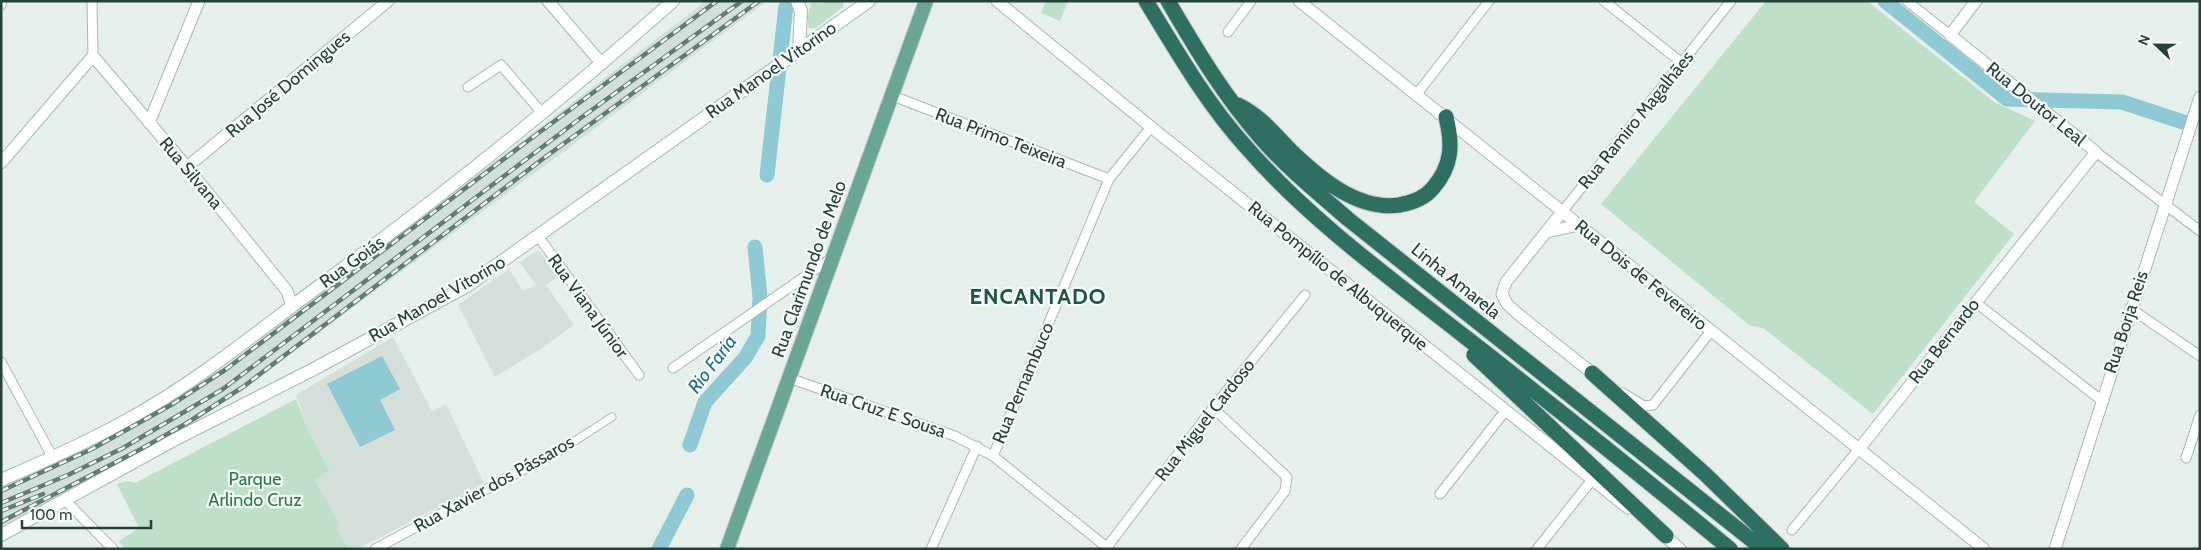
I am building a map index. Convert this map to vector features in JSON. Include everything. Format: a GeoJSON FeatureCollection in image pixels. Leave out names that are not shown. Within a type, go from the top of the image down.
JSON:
{"type":"FeatureCollection","features":[{"type":"Feature","properties":{"kind":"highway"},"geometry":{"type":"LineString","coordinates":[[1146,1],[1208,100],[1245,146],[1288,191],[1431,310],[1619,457],[1730,549]]}},
{"type":"Feature","properties":{"kind":"highway","name":"Linha Amarela"},"geometry":{"type":"LineString","coordinates":[[1168,1],[1229,98],[1283,161],[1348,219],[1763,549]]}},
{"type":"Feature","properties":{"kind":"highway"},"geometry":{"type":"LineString","coordinates":[[1229,98],[1257,116],[1292,152],[1342,190],[1359,200],[1374,205],[1390,206],[1417,200],[1430,191],[1441,178],[1450,158],[1452,146],[1446,117]]}},
{"type":"Feature","properties":{"kind":"highway"},"geometry":{"type":"LineString","coordinates":[[1431,310],[1456,339],[1666,536]]}},
{"type":"Feature","properties":{"kind":"highway"},"geometry":{"type":"LineString","coordinates":[[1592,373],[1705,474],[1782,549]]}},
{"type":"Feature","properties":{"kind":"main road","name":"Rua Goiás"},"geometry":{"type":"LineString","coordinates":[[1,480],[53,458],[131,418],[207,368],[420,212],[602,64],[673,1]]}},
{"type":"Feature","properties":{"kind":"main road"},"geometry":{"type":"LineString","coordinates":[[794,54],[801,11],[797,1]]}},
{"type":"Feature","properties":{"kind":"main road","name":"Rua Manoel Vitorino"},"geometry":{"type":"LineString","coordinates":[[1,534],[66,501],[170,442],[312,370],[468,286],[588,198],[866,2]]}},
{"type":"Feature","properties":{"kind":"main road","name":"Rua Clarimundo de Melo"},"geometry":{"type":"LineString","coordinates":[[727,549],[893,96],[922,3]]}},
{"type":"Feature","properties":{"kind":"street"},"geometry":{"type":"LineString","coordinates":[[1,5],[2,1]]}},
{"type":"Feature","properties":{"kind":"street"},"geometry":{"type":"LineString","coordinates":[[1,163],[93,56],[92,1]]}},
{"type":"Feature","properties":{"kind":"street"},"geometry":{"type":"LineString","coordinates":[[149,123],[199,1]]}},
{"type":"Feature","properties":{"kind":"street","name":"Rua José Domingues"},"geometry":{"type":"LineString","coordinates":[[187,167],[388,1]]}},
{"type":"Feature","properties":{"kind":"street"},"geometry":{"type":"LineString","coordinates":[[548,1],[602,64]]}},
{"type":"Feature","properties":{"kind":"street","name":"Rua Pompílio de Albuquerque"},"geometry":{"type":"LineString","coordinates":[[997,1],[1151,127],[1506,410],[1591,481],[1666,536],[1680,549]]}},
{"type":"Feature","properties":{"kind":"street"},"geometry":{"type":"LineString","coordinates":[[1228,32],[1251,1]]}},
{"type":"Feature","properties":{"kind":"street","name":"Rua Dois de Fevereiro"},"geometry":{"type":"LineString","coordinates":[[1300,1],[1984,549]]}},
{"type":"Feature","properties":{"kind":"street"},"geometry":{"type":"LineString","coordinates":[[1417,94],[1489,1]]}},
{"type":"Feature","properties":{"kind":"street"},"geometry":{"type":"LineString","coordinates":[[1604,1],[1682,63]]}},
{"type":"Feature","properties":{"kind":"street","name":"Rua Ramiro Magalhães"},"geometry":{"type":"LineString","coordinates":[[1592,373],[1508,304],[1502,294],[1504,286],[1731,1]]}},
{"type":"Feature","properties":{"kind":"street","name":"Rua Doutor Leal"},"geometry":{"type":"LineString","coordinates":[[1907,1],[2096,152],[2200,231]]}},
{"type":"Feature","properties":{"kind":"street"},"geometry":{"type":"LineString","coordinates":[[1950,35],[1976,1]]}},
{"type":"Feature","properties":{"kind":"street","name":"Rua Silvana"},"geometry":{"type":"LineString","coordinates":[[93,56],[187,167],[287,291],[292,306]]}},
{"type":"Feature","properties":{"kind":"street"},"geometry":{"type":"LineString","coordinates":[[468,87],[501,65],[542,113]]}},
{"type":"Feature","properties":{"kind":"street","name":"Rua Primo Teixeira"},"geometry":{"type":"LineString","coordinates":[[893,96],[1109,179]]}},
{"type":"Feature","properties":{"kind":"street","name":"Rua Borja Reis"},"geometry":{"type":"LineString","coordinates":[[2055,549],[2130,308],[2200,97]]}},
{"type":"Feature","properties":{"kind":"street","name":"Rua Pernambuco"},"geometry":{"type":"LineString","coordinates":[[992,456],[1109,179],[1151,127]]}},
{"type":"Feature","properties":{"kind":"street","name":"Rua Bernardo"},"geometry":{"type":"LineString","coordinates":[[1792,530],[2096,152]]}},
{"type":"Feature","properties":{"kind":"street"},"geometry":{"type":"LineString","coordinates":[[1547,232],[1579,225]]}},
{"type":"Feature","properties":{"kind":"street","name":"Rua Viana Júnior"},"geometry":{"type":"LineString","coordinates":[[538,236],[638,375]]}},
{"type":"Feature","properties":{"kind":"street"},"geometry":{"type":"LineString","coordinates":[[671,371],[833,257]]}},
{"type":"Feature","properties":{"kind":"street"},"geometry":{"type":"LineString","coordinates":[[287,291],[304,297]]}},
{"type":"Feature","properties":{"kind":"street","name":"Rua Miguel Cardoso"},"geometry":{"type":"LineString","coordinates":[[1108,548],[1213,408],[1305,295]]}},
{"type":"Feature","properties":{"kind":"street"},"geometry":{"type":"LineString","coordinates":[[1975,302],[2101,400]]}},
{"type":"Feature","properties":{"kind":"street"},"geometry":{"type":"LineString","coordinates":[[2130,308],[2200,356]]}},
{"type":"Feature","properties":{"kind":"street"},"geometry":{"type":"LineString","coordinates":[[1592,373],[1642,405],[1649,406],[1656,401],[1711,331]]}},
{"type":"Feature","properties":{"kind":"street"},"geometry":{"type":"LineString","coordinates":[[1,362],[53,458]]}},
{"type":"Feature","properties":{"kind":"street","name":"Rua Cruz E Sousa"},"geometry":{"type":"LineString","coordinates":[[789,378],[928,426],[977,446],[1108,548]]}},
{"type":"Feature","properties":{"kind":"street"},"geometry":{"type":"LineString","coordinates":[[1213,408],[1285,473],[1287,477],[1286,491],[1241,549]]}},
{"type":"Feature","properties":{"kind":"street"},"geometry":{"type":"LineString","coordinates":[[1440,494],[1506,410]]}},
{"type":"Feature","properties":{"kind":"street"},"geometry":{"type":"LineString","coordinates":[[2186,458],[2200,415]]}},
{"type":"Feature","properties":{"kind":"street","name":"Rua Xavier dos Pássaros"},"geometry":{"type":"LineString","coordinates":[[375,549],[567,446],[612,417]]}},
{"type":"Feature","properties":{"kind":"street"},"geometry":{"type":"LineString","coordinates":[[931,549],[977,446]]}},
{"type":"Feature","properties":{"kind":"street"},"geometry":{"type":"LineString","coordinates":[[1537,549],[1591,481]]}},
{"type":"Feature","properties":{"kind":"street"},"geometry":{"type":"LineString","coordinates":[[66,501],[113,549]]}},
{"type":"Feature","properties":{"kind":"shaded area"},"geometry":{"type":"Polygon","coordinates":[[[706,1],[767,1],[286,357],[182,431],[1,526],[1,488],[30,476],[133,425],[228,364],[706,1]]]}},
{"type":"Feature","properties":{"kind":"shaded area"},"geometry":{"type":"Polygon","coordinates":[[[537,251],[540,252],[559,276],[546,285],[574,325],[539,350],[495,377],[458,305],[509,269],[523,291],[536,285],[519,262],[537,251]]]}},
{"type":"Feature","properties":{"kind":"shaded area"},"geometry":{"type":"Polygon","coordinates":[[[393,337],[432,411],[446,404],[484,483],[358,549],[348,549],[335,528],[339,525],[314,480],[330,470],[309,432],[296,395],[393,337]]]}},
{"type":"Feature","properties":{"kind":"green space"},"geometry":{"type":"Polygon","coordinates":[[[843,1],[843,7],[817,27],[809,28],[807,18],[811,3],[843,1]]]}},
{"type":"Feature","properties":{"kind":"green space"},"geometry":{"type":"Polygon","coordinates":[[[1046,1],[1068,1],[1060,21],[1041,13],[1046,1]]]}},
{"type":"Feature","properties":{"kind":"green space"},"geometry":{"type":"Polygon","coordinates":[[[1766,1],[1867,1],[1994,102],[2035,121],[1974,202],[2014,234],[1873,414],[1763,328],[1749,325],[1601,204],[1766,1]]]}},
{"type":"Feature","properties":{"kind":"green space","name":"Parque Arlindo Cruz"},"geometry":{"type":"Polygon","coordinates":[[[296,399],[309,432],[330,471],[315,480],[340,526],[336,528],[348,549],[125,549],[119,541],[139,528],[117,484],[126,481],[135,483],[296,399]]]}},
{"type":"Feature","properties":{"kind":"water"},"geometry":{"type":"Polygon","coordinates":[[[382,356],[400,389],[380,400],[395,430],[360,447],[327,384],[382,356]]]}},
{"type":"Feature","properties":{"kind":"waterway"},"geometry":{"type":"LineString","coordinates":[[1885,1],[2007,99],[2122,102],[2183,122]]}},
{"type":"Feature","properties":{"kind":"waterway","name":"Rio Faria"},"geometry":{"type":"LineString","coordinates":[[767,175],[786,6]]}},
{"type":"Feature","properties":{"kind":"waterway","name":"Rio Faria"},"geometry":{"type":"LineString","coordinates":[[690,445],[705,402],[745,358],[758,336],[760,297],[755,247]]}},
{"type":"Feature","properties":{"kind":"waterway","name":"Rio Faria"},"geometry":{"type":"LineString","coordinates":[[659,549],[687,495]]}},
{"type":"Feature","properties":{"kind":"railway"},"geometry":{"type":"LineString","coordinates":[[1,491],[92,449],[171,405],[225,370],[525,143],[717,1]]}},
{"type":"Feature","properties":{"kind":"railway"},"geometry":{"type":"LineString","coordinates":[[1,503],[68,475],[123,448],[223,389],[578,120],[742,1]]}},
{"type":"Feature","properties":{"kind":"railway"},"geometry":{"type":"LineString","coordinates":[[1,522],[141,449],[187,423],[243,387],[544,158],[759,1]]}},
{"type":"Feature","properties":{"kind":"railway"},"geometry":{"type":"LineString","coordinates":[[1,511],[43,494]]}},
{"type":"Feature","properties":{"kind":"district","name":"ENCANTADO"},"geometry":{"type":"Point","coordinates":[1038,296]}}]}
